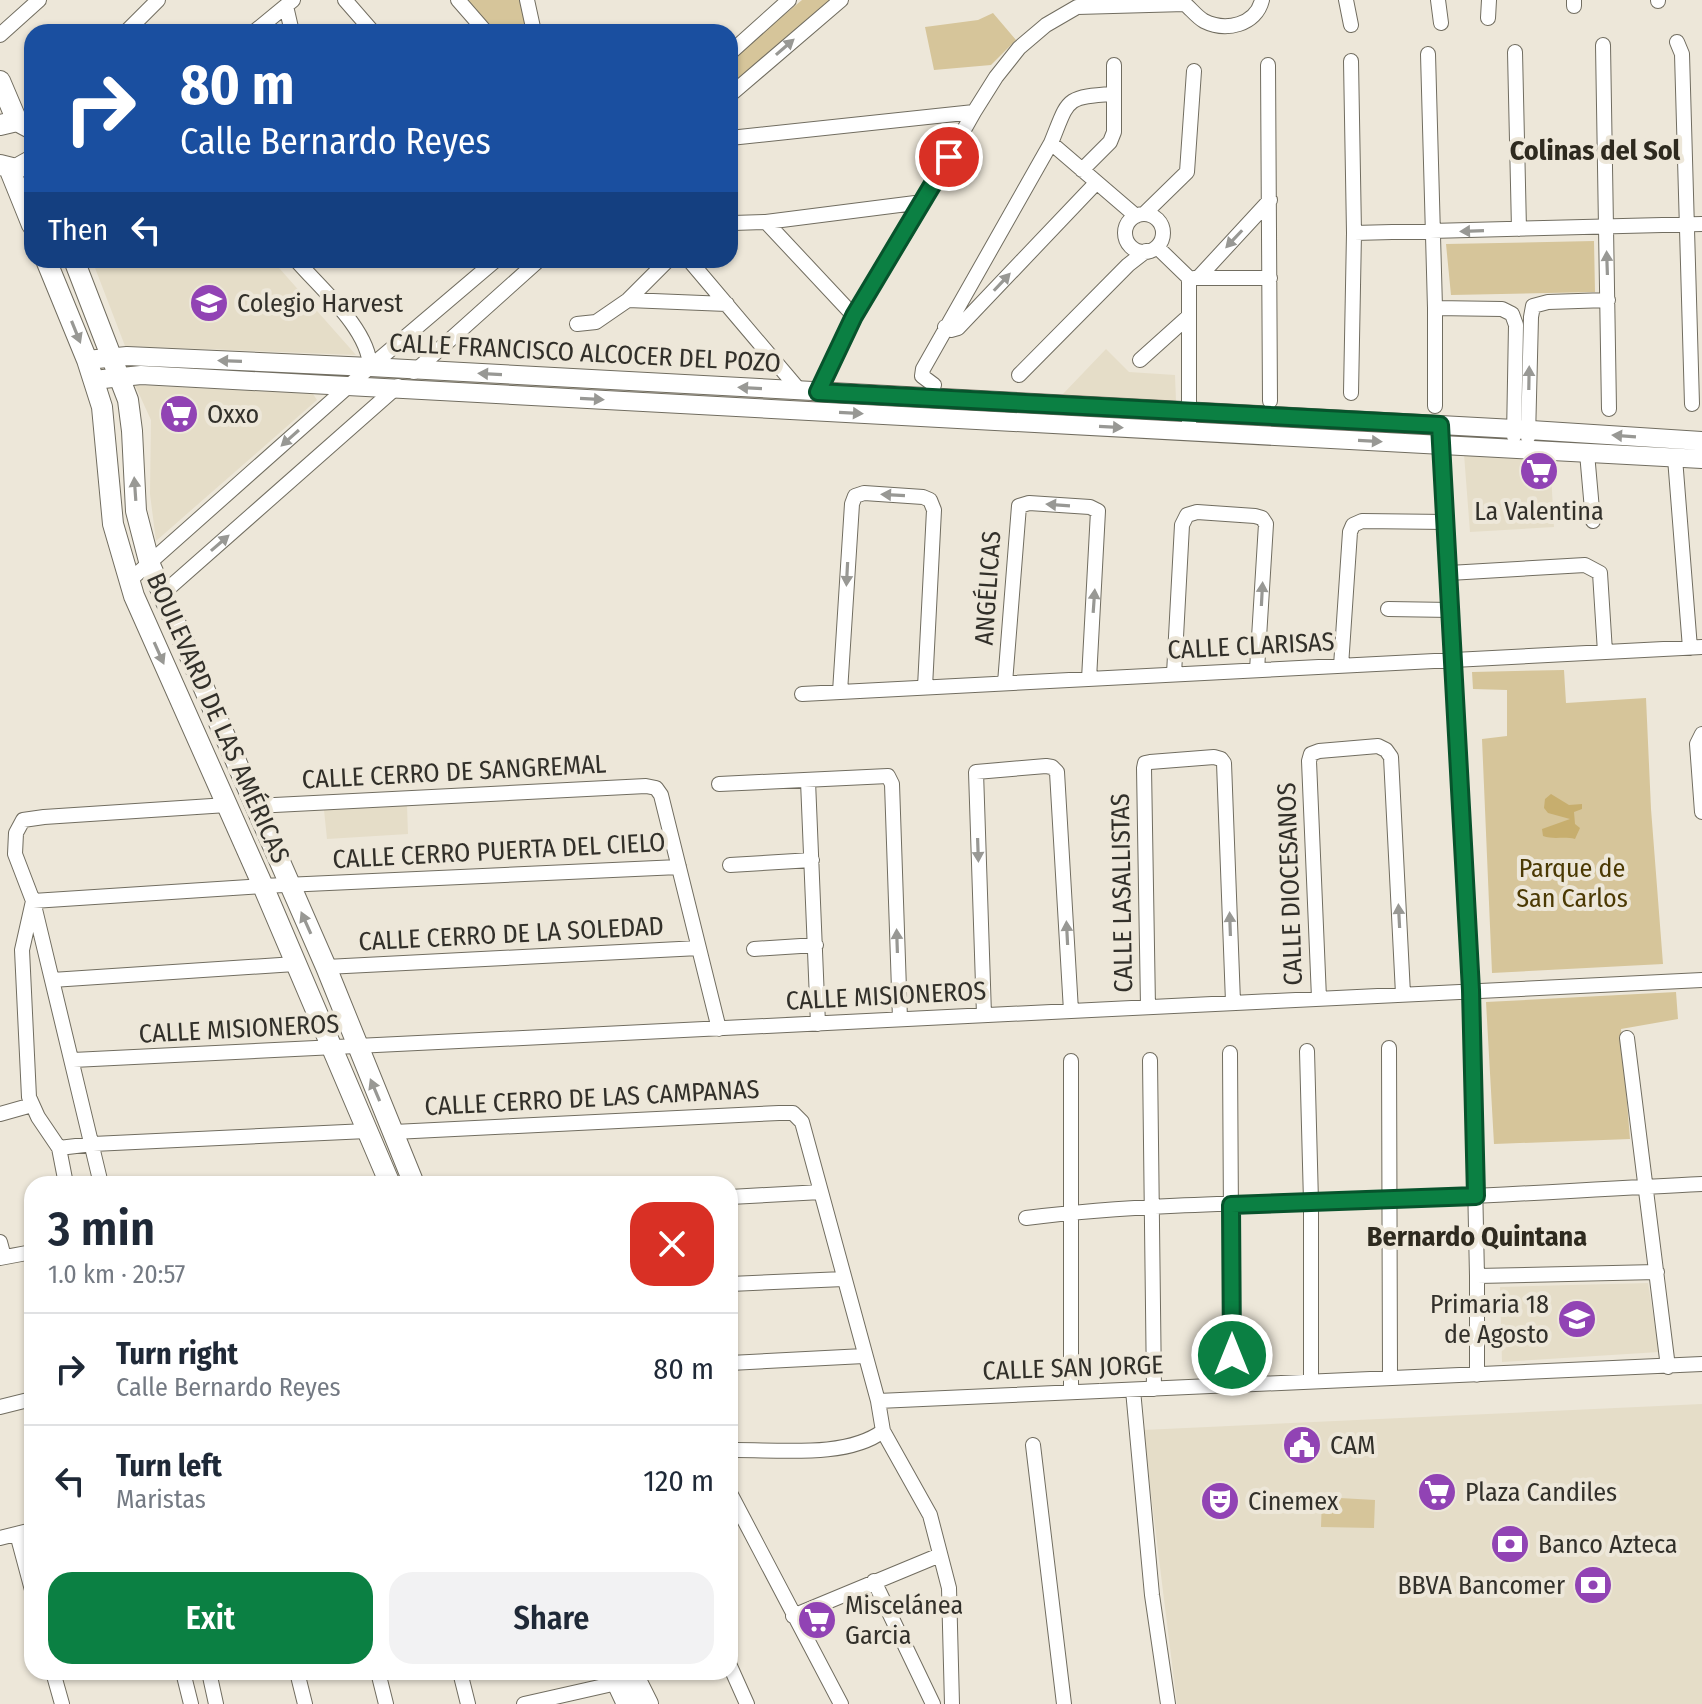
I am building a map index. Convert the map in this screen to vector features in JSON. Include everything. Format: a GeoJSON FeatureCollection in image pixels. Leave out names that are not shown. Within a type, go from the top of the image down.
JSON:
{"type":"FeatureCollection","features":[{"type":"Feature","properties":{"kind":"main road"},"geometry":{"type":"LineString","coordinates":[[0,81],[21,124]]}},
{"type":"Feature","properties":{"kind":"main road"},"geometry":{"type":"LineString","coordinates":[[24,166],[4,166],[24,208]]}},
{"type":"Feature","properties":{"kind":"main road","name":"BOULEVARD DE LAS AMÉRICAS"},"geometry":{"type":"LineString","coordinates":[[49,268],[94,380],[103,420],[113,524],[129,581],[387,1176]]}},
{"type":"Feature","properties":{"kind":"main road","name":"BOULEVARD DE LAS AMÉRICAS"},"geometry":{"type":"LineString","coordinates":[[77,268],[128,400],[139,530],[161,595],[326,967],[411,1176]]}},
{"type":"Feature","properties":{"kind":"main road"},"geometry":{"type":"LineString","coordinates":[[621,1680],[627,1704]]}},
{"type":"Feature","properties":{"kind":"main road"},"geometry":{"type":"LineString","coordinates":[[624,1680],[648,1704]]}},
{"type":"Feature","properties":{"kind":"street"},"geometry":{"type":"LineString","coordinates":[[0,35],[39,0]]}},
{"type":"Feature","properties":{"kind":"street"},"geometry":{"type":"LineString","coordinates":[[132,24],[158,0]]}},
{"type":"Feature","properties":{"kind":"street"},"geometry":{"type":"LineString","coordinates":[[345,0],[366,24]]}},
{"type":"Feature","properties":{"kind":"street"},"geometry":{"type":"LineString","coordinates":[[458,0],[479,24]]}},
{"type":"Feature","properties":{"kind":"street"},"geometry":{"type":"LineString","coordinates":[[527,0],[532,24]]}},
{"type":"Feature","properties":{"kind":"street"},"geometry":{"type":"LineString","coordinates":[[738,46],[789,0]]}},
{"type":"Feature","properties":{"kind":"street"},"geometry":{"type":"LineString","coordinates":[[738,88],[841,0]]}},
{"type":"Feature","properties":{"kind":"street"},"geometry":{"type":"LineString","coordinates":[[696,268],[809,391],[974,112],[1019,48],[1074,3],[1183,2],[1203,20],[1227,27],[1247,22],[1260,10],[1262,0]]}},
{"type":"Feature","properties":{"kind":"street"},"geometry":{"type":"LineString","coordinates":[[1346,0],[1351,25]]}},
{"type":"Feature","properties":{"kind":"street"},"geometry":{"type":"LineString","coordinates":[[1438,0],[1441,23]]}},
{"type":"Feature","properties":{"kind":"street"},"geometry":{"type":"LineString","coordinates":[[1488,18],[1489,0]]}},
{"type":"Feature","properties":{"kind":"street"},"geometry":{"type":"LineString","coordinates":[[264,24],[290,3]]}},
{"type":"Feature","properties":{"kind":"street"},"geometry":{"type":"LineString","coordinates":[[290,3],[291,24]]}},
{"type":"Feature","properties":{"kind":"street"},"geometry":{"type":"LineString","coordinates":[[1677,42],[1682,54],[1692,404]]}},
{"type":"Feature","properties":{"kind":"street"},"geometry":{"type":"LineString","coordinates":[[1603,45],[1609,409]]}},
{"type":"Feature","properties":{"kind":"street"},"geometry":{"type":"LineString","coordinates":[[1515,52],[1519,229]]}},
{"type":"Feature","properties":{"kind":"street"},"geometry":{"type":"LineString","coordinates":[[1428,54],[1435,406]]}},
{"type":"Feature","properties":{"kind":"street"},"geometry":{"type":"LineString","coordinates":[[1351,61],[1354,233],[1351,393]]}},
{"type":"Feature","properties":{"kind":"street"},"geometry":{"type":"LineString","coordinates":[[1082,170],[1110,142],[1114,132],[1114,65]]}},
{"type":"Feature","properties":{"kind":"street"},"geometry":{"type":"LineString","coordinates":[[1268,65],[1270,401]]}},
{"type":"Feature","properties":{"kind":"street"},"geometry":{"type":"LineString","coordinates":[[1194,71],[1187,172],[1127,225],[1126,238],[1134,248],[1152,249],[1193,278],[1270,278]]}},
{"type":"Feature","properties":{"kind":"street"},"geometry":{"type":"LineString","coordinates":[[934,385],[927,381],[922,372],[1051,143],[1067,104],[1078,96],[1113,94]]}},
{"type":"Feature","properties":{"kind":"street"},"geometry":{"type":"LineString","coordinates":[[738,137],[974,112]]}},
{"type":"Feature","properties":{"kind":"street"},"geometry":{"type":"LineString","coordinates":[[1019,375],[1128,265],[1161,242],[1163,229],[1156,218],[1140,215],[1096,183],[1051,143]]}},
{"type":"Feature","properties":{"kind":"street"},"geometry":{"type":"LineString","coordinates":[[945,327],[951,330],[958,328],[1096,183]]}},
{"type":"Feature","properties":{"kind":"street"},"geometry":{"type":"LineString","coordinates":[[1189,431],[1189,316],[1193,278],[1270,200]]}},
{"type":"Feature","properties":{"kind":"street"},"geometry":{"type":"LineString","coordinates":[[738,223],[923,202]]}},
{"type":"Feature","properties":{"kind":"street"},"geometry":{"type":"LineString","coordinates":[[766,222],[854,316]]}},
{"type":"Feature","properties":{"kind":"street"},"geometry":{"type":"LineString","coordinates":[[1354,233],[1702,224]]}},
{"type":"Feature","properties":{"kind":"street"},"geometry":{"type":"LineString","coordinates":[[303,268],[362,336],[369,352],[370,367]]}},
{"type":"Feature","properties":{"kind":"street"},"geometry":{"type":"LineString","coordinates":[[129,581],[348,386],[487,268]]}},
{"type":"Feature","properties":{"kind":"street"},"geometry":{"type":"LineString","coordinates":[[161,595],[530,268]]}},
{"type":"Feature","properties":{"kind":"street"},"geometry":{"type":"LineString","coordinates":[[577,324],[596,322],[628,300],[660,268]]}},
{"type":"Feature","properties":{"kind":"street"},"geometry":{"type":"LineString","coordinates":[[628,300],[727,304]]}},
{"type":"Feature","properties":{"kind":"street"},"geometry":{"type":"LineString","coordinates":[[1521,429],[1533,306],[1548,302],[1608,300]]}},
{"type":"Feature","properties":{"kind":"street"},"geometry":{"type":"LineString","coordinates":[[1435,308],[1502,309],[1512,314],[1516,325],[1521,449]]}},
{"type":"Feature","properties":{"kind":"street"},"geometry":{"type":"LineString","coordinates":[[1140,360],[1189,316]]}},
{"type":"Feature","properties":{"kind":"street","name":"CALLE FRANCISCO ALCOCER DEL POZO"},"geometry":{"type":"LineString","coordinates":[[87,360],[116,366],[395,389],[1702,459]]}},
{"type":"Feature","properties":{"kind":"street","name":"CALLE FRANCISCO ALCOCER DEL POZO"},"geometry":{"type":"LineString","coordinates":[[94,380],[116,366],[370,367],[1702,441]]}},
{"type":"Feature","properties":{"kind":"street"},"geometry":{"type":"LineString","coordinates":[[1440,425],[1471,990],[1477,1375]]}},
{"type":"Feature","properties":{"kind":"street"},"geometry":{"type":"LineString","coordinates":[[1587,453],[1593,521]]}},
{"type":"Feature","properties":{"kind":"street"},"geometry":{"type":"LineString","coordinates":[[1675,458],[1696,648]]}},
{"type":"Feature","properties":{"kind":"street"},"geometry":{"type":"LineString","coordinates":[[840,692],[852,504],[855,496],[864,493],[923,497],[930,500],[934,510],[925,687]]}},
{"type":"Feature","properties":{"kind":"street","name":"ANGÉLICAS"},"geometry":{"type":"LineString","coordinates":[[1005,683],[1019,506],[1029,503],[1090,507],[1098,511],[1089,679]]}},
{"type":"Feature","properties":{"kind":"street"},"geometry":{"type":"LineString","coordinates":[[1174,674],[1182,525],[1187,515],[1197,512],[1255,516],[1262,518],[1266,524],[1257,670]]}},
{"type":"Feature","properties":{"kind":"street"},"geometry":{"type":"LineString","coordinates":[[1341,666],[1353,525],[1362,521],[1446,522]]}},
{"type":"Feature","properties":{"kind":"street"},"geometry":{"type":"LineString","coordinates":[[1449,573],[1585,565],[1593,568],[1600,573],[1605,652]]}},
{"type":"Feature","properties":{"kind":"street"},"geometry":{"type":"LineString","coordinates":[[1388,609],[1451,610]]}},
{"type":"Feature","properties":{"kind":"street","name":"CALLE CLARISAS"},"geometry":{"type":"LineString","coordinates":[[802,694],[1696,648]]}},
{"type":"Feature","properties":{"kind":"street"},"geometry":{"type":"LineString","coordinates":[[1702,734],[1697,744],[1702,812]]}},
{"type":"Feature","properties":{"kind":"street","name":"CALLE DIOCESANOS"},"geometry":{"type":"LineString","coordinates":[[1319,998],[1309,761],[1311,754],[1319,751],[1378,746],[1391,757],[1403,994]]}},
{"type":"Feature","properties":{"kind":"street","name":"CALLE LASALLISTAS"},"geometry":{"type":"LineString","coordinates":[[1148,1007],[1145,763],[1214,757],[1224,763],[1233,1002]]}},
{"type":"Feature","properties":{"kind":"street"},"geometry":{"type":"LineString","coordinates":[[984,1015],[976,772],[1030,767],[1052,767],[1057,772],[1071,1011]]}},
{"type":"Feature","properties":{"kind":"street"},"geometry":{"type":"LineString","coordinates":[[719,784],[888,776],[892,784],[900,1019]]}},
{"type":"Feature","properties":{"kind":"street"},"geometry":{"type":"LineString","coordinates":[[808,781],[818,1024]]}},
{"type":"Feature","properties":{"kind":"street","name":"CALLE CERRO DE SANGREMAL"},"geometry":{"type":"LineString","coordinates":[[255,806],[646,786],[656,788],[661,795],[679,867]]}},
{"type":"Feature","properties":{"kind":"street"},"geometry":{"type":"LineString","coordinates":[[99,1176],[33,901],[15,854],[16,833],[23,820],[227,805]]}},
{"type":"Feature","properties":{"kind":"street"},"geometry":{"type":"LineString","coordinates":[[730,865],[812,860]]}},
{"type":"Feature","properties":{"kind":"street"},"geometry":{"type":"LineString","coordinates":[[679,867],[719,1029]]}},
{"type":"Feature","properties":{"kind":"street","name":"CALLE CERRO PUERTA DEL CIELO"},"geometry":{"type":"LineString","coordinates":[[33,901],[263,886],[679,867]]}},
{"type":"Feature","properties":{"kind":"street"},"geometry":{"type":"LineString","coordinates":[[33,901],[22,950],[29,1097],[59,1148],[64,1176]]}},
{"type":"Feature","properties":{"kind":"street"},"geometry":{"type":"LineString","coordinates":[[754,949],[816,945]]}},
{"type":"Feature","properties":{"kind":"street","name":"CALLE CERRO DE LA SOLEDAD"},"geometry":{"type":"LineString","coordinates":[[326,967],[699,948]]}},
{"type":"Feature","properties":{"kind":"street"},"geometry":{"type":"LineString","coordinates":[[52,980],[295,964]]}},
{"type":"Feature","properties":{"kind":"street","name":"CALLE MISIONEROS"},"geometry":{"type":"LineString","coordinates":[[73,1060],[1702,980]]}},
{"type":"Feature","properties":{"kind":"street"},"geometry":{"type":"LineString","coordinates":[[1627,1038],[1668,1367]]}},
{"type":"Feature","properties":{"kind":"street"},"geometry":{"type":"LineString","coordinates":[[1389,1048],[1390,1378]]}},
{"type":"Feature","properties":{"kind":"street"},"geometry":{"type":"LineString","coordinates":[[1307,1051],[1311,1381]]}},
{"type":"Feature","properties":{"kind":"street"},"geometry":{"type":"LineString","coordinates":[[1230,1053],[1232,1385]]}},
{"type":"Feature","properties":{"kind":"street"},"geometry":{"type":"LineString","coordinates":[[1150,1060],[1154,1389]]}},
{"type":"Feature","properties":{"kind":"street"},"geometry":{"type":"LineString","coordinates":[[1071,1061],[1071,1392]]}},
{"type":"Feature","properties":{"kind":"street"},"geometry":{"type":"LineString","coordinates":[[0,1114],[32,1105]]}},
{"type":"Feature","properties":{"kind":"street","name":"CALLE CERRO DE LAS CAMPANAS"},"geometry":{"type":"LineString","coordinates":[[394,1132],[793,1113],[802,1122],[821,1192]]}},
{"type":"Feature","properties":{"kind":"street"},"geometry":{"type":"LineString","coordinates":[[59,1148],[367,1131]]}},
{"type":"Feature","properties":{"kind":"street"},"geometry":{"type":"LineString","coordinates":[[1026,1218],[1072,1212],[1702,1184]]}},
{"type":"Feature","properties":{"kind":"street"},"geometry":{"type":"LineString","coordinates":[[738,1197],[821,1192],[878,1401],[883,1431],[930,1515],[949,1588],[952,1704]]}},
{"type":"Feature","properties":{"kind":"street"},"geometry":{"type":"LineString","coordinates":[[0,1242],[2,1258],[24,1254]]}},
{"type":"Feature","properties":{"kind":"street"},"geometry":{"type":"LineString","coordinates":[[1477,1276],[1657,1272]]}},
{"type":"Feature","properties":{"kind":"street"},"geometry":{"type":"LineString","coordinates":[[738,1284],[844,1279]]}},
{"type":"Feature","properties":{"kind":"street"},"geometry":{"type":"LineString","coordinates":[[738,1363],[864,1356]]}},
{"type":"Feature","properties":{"kind":"street","name":"CALLE SAN JORGE"},"geometry":{"type":"LineString","coordinates":[[878,1401],[1702,1364]]}},
{"type":"Feature","properties":{"kind":"street"},"geometry":{"type":"LineString","coordinates":[[1133,1390],[1152,1595],[1168,1704]]}},
{"type":"Feature","properties":{"kind":"street"},"geometry":{"type":"LineString","coordinates":[[0,1407],[24,1401]]}},
{"type":"Feature","properties":{"kind":"street"},"geometry":{"type":"LineString","coordinates":[[738,1450],[838,1449],[872,1440],[883,1431]]}},
{"type":"Feature","properties":{"kind":"street"},"geometry":{"type":"LineString","coordinates":[[1033,1445],[1064,1704]]}},
{"type":"Feature","properties":{"kind":"street"},"geometry":{"type":"LineString","coordinates":[[738,1509],[841,1704]]}},
{"type":"Feature","properties":{"kind":"street"},"geometry":{"type":"LineString","coordinates":[[0,1538],[24,1532]]}},
{"type":"Feature","properties":{"kind":"street"},"geometry":{"type":"LineString","coordinates":[[793,1616],[940,1555]]}},
{"type":"Feature","properties":{"kind":"street"},"geometry":{"type":"LineString","coordinates":[[874,1581],[933,1704]]}},
{"type":"Feature","properties":{"kind":"street"},"geometry":{"type":"LineString","coordinates":[[55,1680],[62,1704]]}},
{"type":"Feature","properties":{"kind":"street"},"geometry":{"type":"LineString","coordinates":[[185,1680],[191,1704]]}},
{"type":"Feature","properties":{"kind":"street"},"geometry":{"type":"LineString","coordinates":[[211,1680],[216,1704]]}},
{"type":"Feature","properties":{"kind":"street"},"geometry":{"type":"LineString","coordinates":[[299,1680],[305,1704]]}},
{"type":"Feature","properties":{"kind":"street"},"geometry":{"type":"LineString","coordinates":[[380,1680],[386,1704]]}},
{"type":"Feature","properties":{"kind":"street"},"geometry":{"type":"LineString","coordinates":[[462,1680],[468,1704]]}},
{"type":"Feature","properties":{"kind":"street"},"geometry":{"type":"LineString","coordinates":[[524,1704],[606,1680]]}},
{"type":"Feature","properties":{"kind":"street"},"geometry":{"type":"LineString","coordinates":[[736,1680],[747,1704]]}},
{"type":"Feature","properties":{"kind":"shaded area","name":"Colegio Harvest"},"geometry":{"type":"Polygon","coordinates":[[[95,268],[279,268],[356,355],[125,346],[95,268]]]}},
{"type":"Feature","properties":{"kind":"shaded area"},"geometry":{"type":"Polygon","coordinates":[[[1106,349],[1129,372],[1175,375],[1176,401],[1062,395],[1106,349]]]}},
{"type":"Feature","properties":{"kind":"shaded area"},"geometry":{"type":"Polygon","coordinates":[[[135,385],[313,394],[317,400],[156,541],[150,494],[151,420],[135,385]]]}},
{"type":"Feature","properties":{"kind":"shaded area"},"geometry":{"type":"Polygon","coordinates":[[[1464,454],[1550,455],[1554,527],[1470,532],[1464,454]]]}},
{"type":"Feature","properties":{"kind":"shaded area"},"geometry":{"type":"Polygon","coordinates":[[[1551,794],[1569,805],[1582,804],[1582,809],[1574,812],[1575,824],[1580,828],[1575,839],[1543,836],[1542,829],[1570,819],[1548,813],[1544,808],[1545,799],[1551,794]]]}},
{"type":"Feature","properties":{"kind":"shaded area"},"geometry":{"type":"Polygon","coordinates":[[[407,805],[408,834],[327,839],[324,810],[407,805]]]}},
{"type":"Feature","properties":{"kind":"shaded area","name":"Primaria 18 de Agosto"},"geometry":{"type":"Polygon","coordinates":[[[1648,1283],[1659,1352],[1502,1362],[1500,1287],[1648,1283]]]}},
{"type":"Feature","properties":{"kind":"shaded area"},"geometry":{"type":"Polygon","coordinates":[[[1702,1404],[1702,1704],[1177,1704],[1143,1430],[1702,1404]]]}},
{"type":"Feature","properties":{"kind":"green space"},"geometry":{"type":"Polygon","coordinates":[[[460,0],[523,0],[528,24],[482,24],[460,0]]]}},
{"type":"Feature","properties":{"kind":"green space"},"geometry":{"type":"Polygon","coordinates":[[[802,0],[834,0],[738,80],[738,53],[802,0]]]}},
{"type":"Feature","properties":{"kind":"green space"},"geometry":{"type":"Polygon","coordinates":[[[993,13],[1016,40],[991,65],[934,70],[925,27],[978,20],[993,13]]]}},
{"type":"Feature","properties":{"kind":"green space"},"geometry":{"type":"Polygon","coordinates":[[[1594,241],[1595,292],[1451,295],[1446,244],[1594,241]]]}},
{"type":"Feature","properties":{"kind":"green space","name":"Parque de San Carlos"},"geometry":{"type":"Polygon","coordinates":[[[1564,670],[1566,703],[1646,698],[1663,964],[1492,973],[1482,739],[1507,736],[1507,690],[1473,689],[1472,672],[1564,670]]]}},
{"type":"Feature","properties":{"kind":"green space"},"geometry":{"type":"Polygon","coordinates":[[[1676,992],[1678,1019],[1621,1029],[1630,1139],[1494,1144],[1486,1002],[1676,992]]]}},
{"type":"Feature","properties":{"kind":"green space"},"geometry":{"type":"Polygon","coordinates":[[[1322,1497],[1375,1500],[1374,1528],[1321,1527],[1322,1497]]]}},
{"type":"Feature","properties":{"kind":"place","name":"Colegio Harvest"},"geometry":{"type":"Point","coordinates":[209,303]}},
{"type":"Feature","properties":{"kind":"place","name":"Oxxo"},"geometry":{"type":"Point","coordinates":[179,414]}},
{"type":"Feature","properties":{"kind":"place","name":"La Valentina"},"geometry":{"type":"Point","coordinates":[1539,471]}},
{"type":"Feature","properties":{"kind":"place","name":"Primaria 18 de Agosto"},"geometry":{"type":"Point","coordinates":[1577,1319]}},
{"type":"Feature","properties":{"kind":"place","name":"CAM"},"geometry":{"type":"Point","coordinates":[1302,1445]}},
{"type":"Feature","properties":{"kind":"place","name":"Plaza Candiles"},"geometry":{"type":"Point","coordinates":[1437,1492]}},
{"type":"Feature","properties":{"kind":"place","name":"Cinemex"},"geometry":{"type":"Point","coordinates":[1220,1501]}},
{"type":"Feature","properties":{"kind":"place","name":"Banco Azteca"},"geometry":{"type":"Point","coordinates":[1510,1544]}},
{"type":"Feature","properties":{"kind":"place","name":"BBVA Bancomer"},"geometry":{"type":"Point","coordinates":[1593,1585]}},
{"type":"Feature","properties":{"kind":"place","name":"Miscelánea Garcia"},"geometry":{"type":"Point","coordinates":[817,1620]}},
{"type":"Feature","properties":{"kind":"district","name":"Colinas del Sol"},"geometry":{"type":"Point","coordinates":[1595,150]}},
{"type":"Feature","properties":{"kind":"district","name":"Bernardo Quintana"},"geometry":{"type":"Point","coordinates":[1477,1236]}},
{"type":"Feature","properties":{"kind":"route"},"geometry":{"type":"LineString","coordinates":[[949,157],[854,316],[818,392],[1440,425],[1471,990],[1476,1196],[1231,1205],[1232,1355]]}}]}
